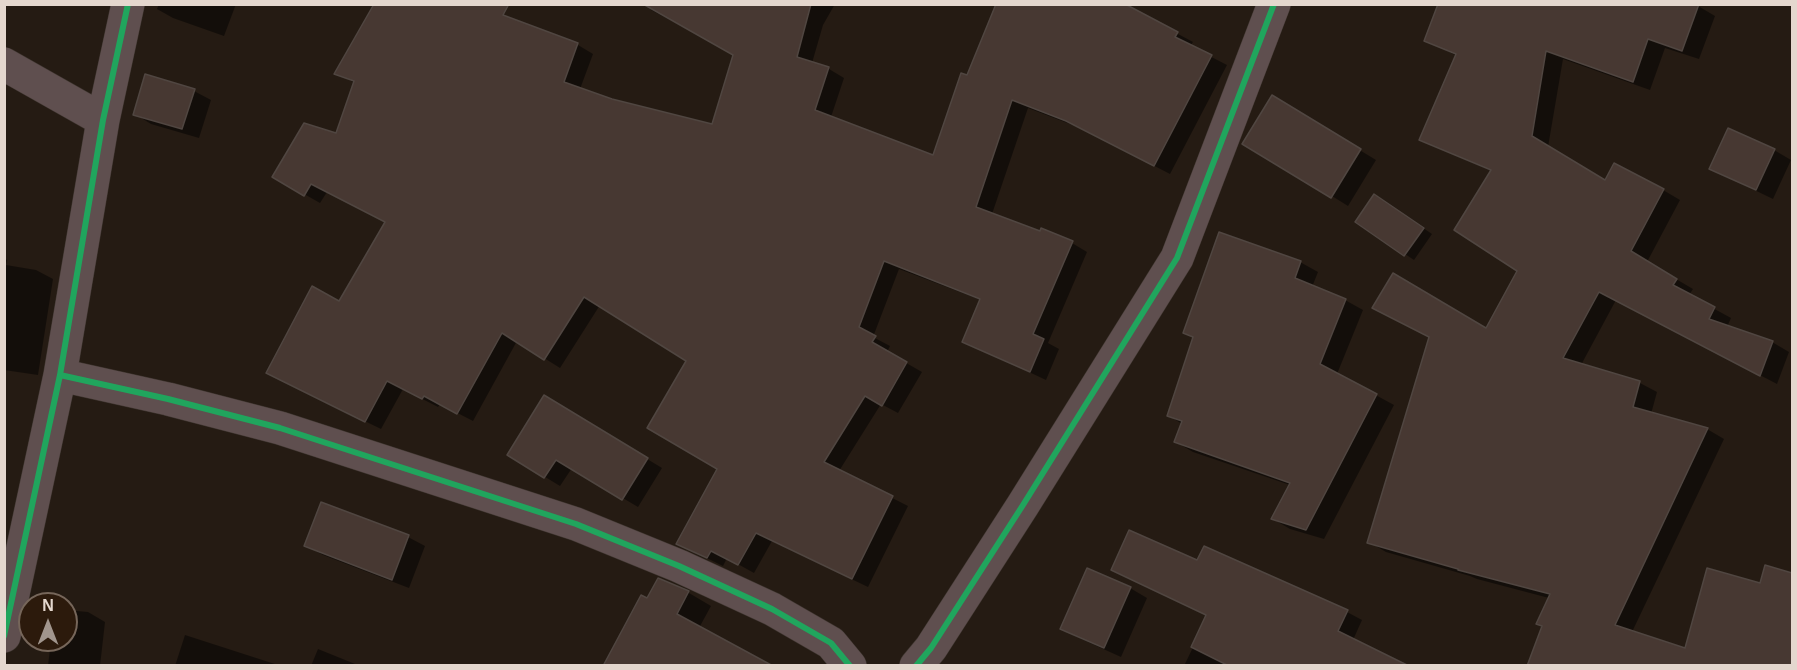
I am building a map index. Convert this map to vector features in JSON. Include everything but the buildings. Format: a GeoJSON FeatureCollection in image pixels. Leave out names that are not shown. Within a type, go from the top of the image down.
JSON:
{"type":"FeatureCollection","features":[{"type":"Feature","properties":{"kind":"street"},"geometry":{"type":"LineString","coordinates":[[4,636],[60,375],[103,120],[128,4]]}},
{"type":"Feature","properties":{"kind":"street"},"geometry":{"type":"LineString","coordinates":[[916,666],[931,648],[1178,258],[1274,4]]}},
{"type":"Feature","properties":{"kind":"street"},"geometry":{"type":"LineString","coordinates":[[4,64],[103,120]]}},
{"type":"Feature","properties":{"kind":"street"},"geometry":{"type":"LineString","coordinates":[[60,375],[168,399],[280,428],[576,524],[680,566],[772,609],[831,643],[850,666]]}},
{"type":"Feature","properties":{"kind":"cycle path"},"geometry":{"type":"LineString","coordinates":[[4,636],[60,375],[103,120],[128,4]]}},
{"type":"Feature","properties":{"kind":"cycle path"},"geometry":{"type":"LineString","coordinates":[[916,666],[931,648],[1023,505],[1177,258],[1274,4]]}},
{"type":"Feature","properties":{"kind":"cycle path"},"geometry":{"type":"LineString","coordinates":[[60,375],[168,399],[280,428],[576,524],[679,566],[772,609],[831,643],[850,666]]}}]}
